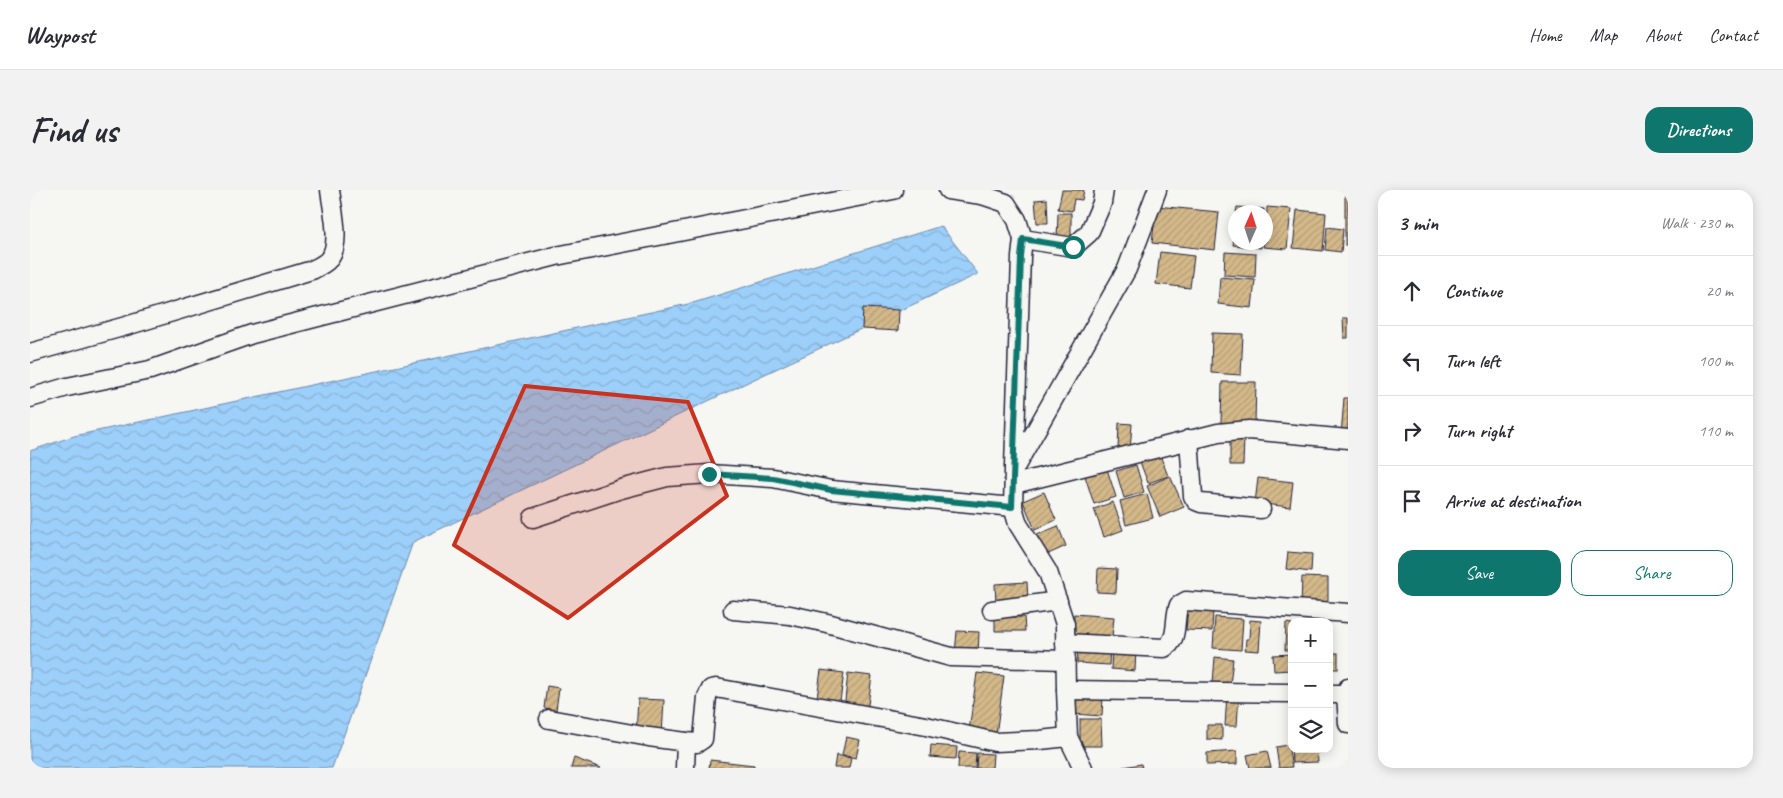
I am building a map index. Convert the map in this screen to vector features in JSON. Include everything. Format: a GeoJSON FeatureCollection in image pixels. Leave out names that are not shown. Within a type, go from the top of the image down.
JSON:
{"type":"FeatureCollection","features":[{"type":"Feature","properties":{"kind":"street"},"geometry":{"type":"LineString","coordinates":[[30,352],[126,326],[312,270],[328,261],[333,253],[336,239],[330,190]]}},
{"type":"Feature","properties":{"kind":"street"},"geometry":{"type":"LineString","coordinates":[[30,398],[150,370],[252,334],[556,256],[893,190]]}},
{"type":"Feature","properties":{"kind":"street"},"geometry":{"type":"LineString","coordinates":[[948,190],[982,195],[1006,203],[1017,220],[1023,239],[1016,372],[1012,507],[1018,524],[1048,572],[1065,624],[1068,737],[1083,768]]}},
{"type":"Feature","properties":{"kind":"street"},"geometry":{"type":"LineString","coordinates":[[1023,239],[1073,247],[1089,233],[1102,203],[1104,190]]}},
{"type":"Feature","properties":{"kind":"street"},"geometry":{"type":"LineString","coordinates":[[1014,476],[1127,269],[1157,190]]}},
{"type":"Feature","properties":{"kind":"street"},"geometry":{"type":"LineString","coordinates":[[1014,476],[1218,433],[1249,430],[1348,439]]}},
{"type":"Feature","properties":{"kind":"street"},"geometry":{"type":"LineString","coordinates":[[1190,439],[1193,496],[1196,501],[1261,509]]}},
{"type":"Feature","properties":{"kind":"street"},"geometry":{"type":"LineString","coordinates":[[533,518],[621,489],[667,477],[709,474],[773,478],[831,490],[1012,507]]}},
{"type":"Feature","properties":{"kind":"street"},"geometry":{"type":"LineString","coordinates":[[992,610],[1058,601]]}},
{"type":"Feature","properties":{"kind":"street"},"geometry":{"type":"LineString","coordinates":[[1065,642],[1164,648],[1169,646],[1174,638],[1176,611],[1179,605],[1186,601],[1348,613]]}},
{"type":"Feature","properties":{"kind":"street"},"geometry":{"type":"LineString","coordinates":[[733,610],[790,616],[827,623],[951,657],[1066,660]]}},
{"type":"Feature","properties":{"kind":"street"},"geometry":{"type":"LineString","coordinates":[[549,719],[649,737],[697,743],[703,739],[707,697],[711,689],[716,688],[926,726],[995,742],[1068,737]]}},
{"type":"Feature","properties":{"kind":"street"},"geometry":{"type":"LineString","coordinates":[[1066,690],[1288,693]]}},
{"type":"Feature","properties":{"kind":"street"},"geometry":{"type":"LineString","coordinates":[[1341,692],[1348,724]]}},
{"type":"Feature","properties":{"kind":"street"},"geometry":{"type":"LineString","coordinates":[[685,768],[686,742]]}},
{"type":"Feature","properties":{"kind":"highlighted area"},"geometry":{"type":"Polygon","coordinates":[[[525,386],[688,402],[727,496],[568,618],[454,545],[525,386]]]}},
{"type":"Feature","properties":{"kind":"water"},"geometry":{"type":"Polygon","coordinates":[[[941,226],[978,274],[413,542],[332,768],[30,768],[30,451],[74,436],[693,303],[941,226]]]}},
{"type":"Feature","properties":{"kind":"building"},"geometry":{"type":"Polygon","coordinates":[[[1062,190],[1084,190],[1082,200],[1074,199],[1072,211],[1058,209],[1062,190]]]}},
{"type":"Feature","properties":{"kind":"building"},"geometry":{"type":"Polygon","coordinates":[[[1345,193],[1348,193],[1348,245],[1345,245],[1345,193]]]}},
{"type":"Feature","properties":{"kind":"building"},"geometry":{"type":"Polygon","coordinates":[[[1047,199],[1048,223],[1037,223],[1035,200],[1047,199]]]}},
{"type":"Feature","properties":{"kind":"building"},"geometry":{"type":"Polygon","coordinates":[[[1156,206],[1219,212],[1215,250],[1152,243],[1156,206]]]}},
{"type":"Feature","properties":{"kind":"building"},"geometry":{"type":"Polygon","coordinates":[[[1273,208],[1291,209],[1287,249],[1273,248],[1273,208]]]}},
{"type":"Feature","properties":{"kind":"building"},"geometry":{"type":"Polygon","coordinates":[[[1297,210],[1326,213],[1323,251],[1293,248],[1297,210]]]}},
{"type":"Feature","properties":{"kind":"building"},"geometry":{"type":"Polygon","coordinates":[[[1058,213],[1071,213],[1071,240],[1057,240],[1058,213]]]}},
{"type":"Feature","properties":{"kind":"building"},"geometry":{"type":"Polygon","coordinates":[[[1327,227],[1343,229],[1341,252],[1325,250],[1327,227]]]}},
{"type":"Feature","properties":{"kind":"building"},"geometry":{"type":"Polygon","coordinates":[[[1160,252],[1194,256],[1190,288],[1156,284],[1160,252]]]}},
{"type":"Feature","properties":{"kind":"building"},"geometry":{"type":"Polygon","coordinates":[[[1225,252],[1256,254],[1255,277],[1224,275],[1225,252]]]}},
{"type":"Feature","properties":{"kind":"building"},"geometry":{"type":"Polygon","coordinates":[[[1220,277],[1255,280],[1252,308],[1218,304],[1220,277]]]}},
{"type":"Feature","properties":{"kind":"building"},"geometry":{"type":"Polygon","coordinates":[[[863,308],[899,310],[898,331],[862,329],[863,308]]]}},
{"type":"Feature","properties":{"kind":"building"},"geometry":{"type":"Polygon","coordinates":[[[1343,318],[1348,318],[1348,338],[1344,338],[1343,318]]]}},
{"type":"Feature","properties":{"kind":"building"},"geometry":{"type":"Polygon","coordinates":[[[1212,333],[1243,334],[1241,375],[1211,373],[1212,333]]]}},
{"type":"Feature","properties":{"kind":"building"},"geometry":{"type":"Polygon","coordinates":[[[1222,382],[1256,382],[1255,423],[1221,423],[1222,382]]]}},
{"type":"Feature","properties":{"kind":"building"},"geometry":{"type":"Polygon","coordinates":[[[1344,398],[1348,398],[1348,437],[1341,436],[1344,398]]]}},
{"type":"Feature","properties":{"kind":"building"},"geometry":{"type":"Polygon","coordinates":[[[1119,423],[1132,424],[1130,451],[1118,450],[1119,423]]]}},
{"type":"Feature","properties":{"kind":"building"},"geometry":{"type":"Polygon","coordinates":[[[1230,438],[1244,438],[1243,465],[1230,465],[1230,438]]]}},
{"type":"Feature","properties":{"kind":"building"},"geometry":{"type":"Polygon","coordinates":[[[1160,455],[1168,476],[1148,483],[1140,462],[1160,455]]]}},
{"type":"Feature","properties":{"kind":"building"},"geometry":{"type":"Polygon","coordinates":[[[1136,465],[1144,492],[1124,498],[1116,471],[1136,465]]]}},
{"type":"Feature","properties":{"kind":"building"},"geometry":{"type":"Polygon","coordinates":[[[1106,466],[1116,497],[1094,504],[1084,473],[1106,466]]]}},
{"type":"Feature","properties":{"kind":"building"},"geometry":{"type":"Polygon","coordinates":[[[1170,476],[1184,507],[1160,517],[1147,486],[1170,476]]]}},
{"type":"Feature","properties":{"kind":"building"},"geometry":{"type":"Polygon","coordinates":[[[1258,478],[1293,482],[1290,507],[1255,503],[1258,478]]]}},
{"type":"Feature","properties":{"kind":"building"},"geometry":{"type":"Polygon","coordinates":[[[1044,492],[1056,520],[1035,530],[1023,501],[1044,492]]]}},
{"type":"Feature","properties":{"kind":"building"},"geometry":{"type":"Polygon","coordinates":[[[1147,494],[1153,518],[1126,525],[1120,501],[1147,494]]]}},
{"type":"Feature","properties":{"kind":"building"},"geometry":{"type":"Polygon","coordinates":[[[1113,502],[1123,530],[1104,537],[1094,509],[1113,502]]]}},
{"type":"Feature","properties":{"kind":"building"},"geometry":{"type":"Polygon","coordinates":[[[1058,526],[1066,546],[1046,555],[1037,535],[1058,526]]]}},
{"type":"Feature","properties":{"kind":"building"},"geometry":{"type":"Polygon","coordinates":[[[1288,552],[1312,554],[1311,572],[1286,569],[1288,552]]]}},
{"type":"Feature","properties":{"kind":"building"},"geometry":{"type":"Polygon","coordinates":[[[1098,568],[1117,569],[1116,593],[1097,592],[1098,568]]]}},
{"type":"Feature","properties":{"kind":"building"},"geometry":{"type":"Polygon","coordinates":[[[1302,577],[1328,578],[1328,607],[1301,607],[1302,577]]]}},
{"type":"Feature","properties":{"kind":"building"},"geometry":{"type":"Polygon","coordinates":[[[1027,582],[1028,602],[996,604],[995,584],[1027,582]]]}},
{"type":"Feature","properties":{"kind":"building"},"geometry":{"type":"Polygon","coordinates":[[[1188,607],[1213,609],[1212,631],[1186,630],[1188,607]]]}},
{"type":"Feature","properties":{"kind":"building"},"geometry":{"type":"Polygon","coordinates":[[[1074,614],[1114,617],[1112,638],[1073,636],[1074,614]]]}},
{"type":"Feature","properties":{"kind":"building"},"geometry":{"type":"Polygon","coordinates":[[[995,617],[1024,617],[1025,631],[995,631],[995,617]]]}},
{"type":"Feature","properties":{"kind":"building"},"geometry":{"type":"Polygon","coordinates":[[[1215,617],[1243,619],[1241,650],[1213,648],[1215,617]]]}},
{"type":"Feature","properties":{"kind":"building"},"geometry":{"type":"Polygon","coordinates":[[[1250,620],[1261,621],[1259,651],[1245,650],[1246,639],[1249,639],[1250,620]]]}},
{"type":"Feature","properties":{"kind":"building"},"geometry":{"type":"Polygon","coordinates":[[[1286,623],[1288,623],[1288,650],[1285,650],[1286,623]]]}},
{"type":"Feature","properties":{"kind":"building"},"geometry":{"type":"Polygon","coordinates":[[[957,631],[979,632],[978,655],[955,654],[957,631]]]}},
{"type":"Feature","properties":{"kind":"building"},"geometry":{"type":"Polygon","coordinates":[[[1078,647],[1110,649],[1109,665],[1077,663],[1078,647]]]}},
{"type":"Feature","properties":{"kind":"building"},"geometry":{"type":"Polygon","coordinates":[[[1112,647],[1136,648],[1135,671],[1111,669],[1112,647]]]}},
{"type":"Feature","properties":{"kind":"building"},"geometry":{"type":"Polygon","coordinates":[[[1333,653],[1338,653],[1338,669],[1333,669],[1333,653]]]}},
{"type":"Feature","properties":{"kind":"building"},"geometry":{"type":"Polygon","coordinates":[[[1288,654],[1288,670],[1274,671],[1273,655],[1288,654]]]}},
{"type":"Feature","properties":{"kind":"building"},"geometry":{"type":"Polygon","coordinates":[[[1215,657],[1233,659],[1230,685],[1213,683],[1215,657]]]}},
{"type":"Feature","properties":{"kind":"building"},"geometry":{"type":"Polygon","coordinates":[[[821,670],[844,673],[839,708],[816,705],[821,670]]]}},
{"type":"Feature","properties":{"kind":"building"},"geometry":{"type":"Polygon","coordinates":[[[848,673],[872,676],[867,712],[844,709],[848,673]]]}},
{"type":"Feature","properties":{"kind":"building"},"geometry":{"type":"Polygon","coordinates":[[[977,673],[1004,676],[996,735],[969,731],[977,673]]]}},
{"type":"Feature","properties":{"kind":"building"},"geometry":{"type":"Polygon","coordinates":[[[547,686],[559,688],[556,710],[544,708],[547,686]]]}},
{"type":"Feature","properties":{"kind":"building"},"geometry":{"type":"Polygon","coordinates":[[[1075,693],[1103,696],[1102,716],[1073,714],[1075,693]]]}},
{"type":"Feature","properties":{"kind":"building"},"geometry":{"type":"Polygon","coordinates":[[[1227,694],[1239,694],[1237,726],[1225,726],[1227,694]]]}},
{"type":"Feature","properties":{"kind":"building"},"geometry":{"type":"Polygon","coordinates":[[[638,699],[664,700],[662,736],[636,734],[638,699]]]}},
{"type":"Feature","properties":{"kind":"building"},"geometry":{"type":"Polygon","coordinates":[[[1080,719],[1101,719],[1102,746],[1080,746],[1080,719]]]}},
{"type":"Feature","properties":{"kind":"building"},"geometry":{"type":"Polygon","coordinates":[[[1207,725],[1222,725],[1222,740],[1207,739],[1207,725]]]}},
{"type":"Feature","properties":{"kind":"building"},"geometry":{"type":"Polygon","coordinates":[[[846,737],[860,740],[856,758],[842,755],[846,737]]]}},
{"type":"Feature","properties":{"kind":"building"},"geometry":{"type":"Polygon","coordinates":[[[931,745],[957,747],[956,759],[930,757],[931,745]]]}},
{"type":"Feature","properties":{"kind":"building"},"geometry":{"type":"Polygon","coordinates":[[[1288,745],[1292,767],[1279,768],[1276,747],[1288,745]]]}},
{"type":"Feature","properties":{"kind":"building"},"geometry":{"type":"Polygon","coordinates":[[[1237,751],[1237,764],[1207,765],[1207,753],[1237,751]]]}},
{"type":"Feature","properties":{"kind":"building"},"geometry":{"type":"Polygon","coordinates":[[[1267,751],[1271,768],[1250,768],[1247,755],[1267,751]]]}},
{"type":"Feature","properties":{"kind":"building"},"geometry":{"type":"Polygon","coordinates":[[[959,752],[976,753],[975,768],[958,768],[959,752]]]}},
{"type":"Feature","properties":{"kind":"building"},"geometry":{"type":"Polygon","coordinates":[[[977,753],[993,754],[992,768],[976,768],[977,753]]]}},
{"type":"Feature","properties":{"kind":"building"},"geometry":{"type":"Polygon","coordinates":[[[1292,753],[1317,753],[1318,762],[1292,763],[1292,753]]]}},
{"type":"Feature","properties":{"kind":"building"},"geometry":{"type":"Polygon","coordinates":[[[836,755],[851,758],[849,768],[834,768],[836,755]]]}},
{"type":"Feature","properties":{"kind":"building"},"geometry":{"type":"Polygon","coordinates":[[[574,758],[601,768],[571,768],[574,758]]]}},
{"type":"Feature","properties":{"kind":"building"},"geometry":{"type":"Polygon","coordinates":[[[710,760],[754,765],[754,768],[709,768],[710,760]]]}},
{"type":"Feature","properties":{"kind":"building"},"geometry":{"type":"Polygon","coordinates":[[[1141,764],[1142,768],[1118,768],[1141,764]]]}},
{"type":"Feature","properties":{"kind":"route"},"geometry":{"type":"LineString","coordinates":[[709,474],[773,478],[831,490],[1012,507],[1023,239],[1073,247]]}}]}
